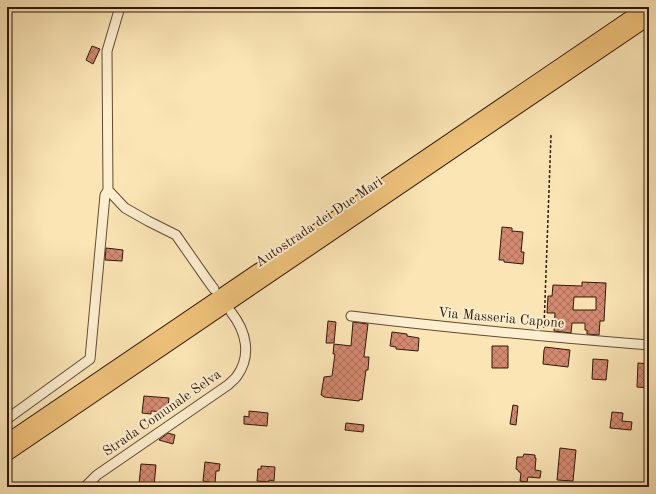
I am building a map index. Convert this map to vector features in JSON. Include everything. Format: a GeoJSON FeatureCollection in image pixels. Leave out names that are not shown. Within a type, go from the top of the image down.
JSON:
{"type":"FeatureCollection","features":[{"type":"Feature","properties":{"kind":"highway","name":"Autostrada dei Due Mari"},"geometry":{"type":"LineString","coordinates":[[7,441],[646,7]]}},
{"type":"Feature","properties":{"kind":"highway","name":"Autostrada dei Due Mari"},"geometry":{"type":"LineString","coordinates":[[7,454],[649,18]]}},
{"type":"Feature","properties":{"kind":"street"},"geometry":{"type":"LineString","coordinates":[[7,419],[90,359],[105,194],[108,190],[107,51],[120,7]]}},
{"type":"Feature","properties":{"kind":"street"},"geometry":{"type":"LineString","coordinates":[[108,190],[125,208],[176,235],[214,289]]}},
{"type":"Feature","properties":{"kind":"street","name":"Strada Comunale Selva"},"geometry":{"type":"LineString","coordinates":[[85,487],[97,475],[228,385],[237,376],[246,356],[245,342],[241,328],[231,312]]}},
{"type":"Feature","properties":{"kind":"street","name":"Via Masseria Capone"},"geometry":{"type":"LineString","coordinates":[[351,316],[430,325],[649,345]]}},
{"type":"Feature","properties":{"kind":"path"},"geometry":{"type":"LineString","coordinates":[[544,336],[551,135]]}},
{"type":"Feature","properties":{"kind":"building"},"geometry":{"type":"Polygon","coordinates":[[[92,46],[100,49],[93,64],[86,60],[92,46]]]}},
{"type":"Feature","properties":{"kind":"building"},"geometry":{"type":"Polygon","coordinates":[[[502,227],[512,228],[512,231],[523,232],[521,252],[524,252],[523,264],[499,260],[502,227]]]}},
{"type":"Feature","properties":{"kind":"building"},"geometry":{"type":"Polygon","coordinates":[[[106,248],[123,250],[122,261],[105,260],[106,248]]]}},
{"type":"Feature","properties":{"kind":"building"},"geometry":{"type":"Polygon","coordinates":[[[582,282],[606,283],[604,321],[600,321],[599,335],[587,334],[587,330],[585,330],[585,323],[572,323],[571,333],[554,331],[555,313],[547,313],[548,296],[552,296],[553,285],[582,286],[582,282]],[[574,297],[573,310],[596,310],[596,297],[574,297]]]}},
{"type":"Feature","properties":{"kind":"building"},"geometry":{"type":"Polygon","coordinates":[[[328,321],[336,322],[334,343],[326,343],[328,321]]]}},
{"type":"Feature","properties":{"kind":"building"},"geometry":{"type":"Polygon","coordinates":[[[353,322],[368,324],[364,357],[369,357],[368,370],[366,370],[362,400],[360,399],[359,401],[324,397],[321,395],[324,377],[332,376],[335,354],[333,354],[334,344],[351,346],[353,322]]]}},
{"type":"Feature","properties":{"kind":"building"},"geometry":{"type":"Polygon","coordinates":[[[392,332],[407,334],[407,336],[419,338],[418,351],[396,349],[396,347],[390,346],[392,332]]]}},
{"type":"Feature","properties":{"kind":"building"},"geometry":{"type":"Polygon","coordinates":[[[492,346],[508,346],[508,368],[492,368],[492,346]]]}},
{"type":"Feature","properties":{"kind":"building"},"geometry":{"type":"Polygon","coordinates":[[[545,347],[570,350],[568,367],[543,364],[545,347]]]}},
{"type":"Feature","properties":{"kind":"building"},"geometry":{"type":"Polygon","coordinates":[[[593,359],[608,360],[606,380],[592,379],[593,359]]]}},
{"type":"Feature","properties":{"kind":"building"},"geometry":{"type":"Polygon","coordinates":[[[638,363],[649,364],[649,388],[637,387],[638,363]]]}},
{"type":"Feature","properties":{"kind":"building"},"geometry":{"type":"Polygon","coordinates":[[[144,396],[169,398],[168,406],[166,406],[165,412],[151,411],[151,414],[142,413],[144,396]]]}},
{"type":"Feature","properties":{"kind":"building"},"geometry":{"type":"Polygon","coordinates":[[[513,405],[518,406],[516,425],[510,424],[513,405]]]}},
{"type":"Feature","properties":{"kind":"building"},"geometry":{"type":"Polygon","coordinates":[[[249,411],[268,413],[267,426],[244,424],[244,416],[249,417],[249,411]]]}},
{"type":"Feature","properties":{"kind":"building"},"geometry":{"type":"Polygon","coordinates":[[[612,412],[623,413],[622,421],[632,422],[631,430],[610,428],[612,412]]]}},
{"type":"Feature","properties":{"kind":"building"},"geometry":{"type":"Polygon","coordinates":[[[346,423],[364,425],[363,432],[345,430],[346,423]]]}},
{"type":"Feature","properties":{"kind":"building"},"geometry":{"type":"Polygon","coordinates":[[[168,433],[175,435],[173,444],[159,440],[168,433]]]}},
{"type":"Feature","properties":{"kind":"building"},"geometry":{"type":"Polygon","coordinates":[[[560,448],[576,450],[573,481],[557,480],[560,448]]]}},
{"type":"Feature","properties":{"kind":"building"},"geometry":{"type":"Polygon","coordinates":[[[524,454],[535,455],[535,470],[541,471],[540,478],[528,477],[527,482],[520,481],[521,473],[516,469],[517,457],[523,457],[524,454]]]}},
{"type":"Feature","properties":{"kind":"building"},"geometry":{"type":"Polygon","coordinates":[[[205,462],[220,464],[219,471],[216,471],[215,483],[203,481],[205,462]]]}},
{"type":"Feature","properties":{"kind":"building"},"geometry":{"type":"Polygon","coordinates":[[[141,464],[156,465],[154,486],[139,484],[141,464]]]}},
{"type":"Feature","properties":{"kind":"building"},"geometry":{"type":"Polygon","coordinates":[[[261,466],[275,467],[274,481],[257,481],[258,469],[261,469],[261,466]]]}}]}
